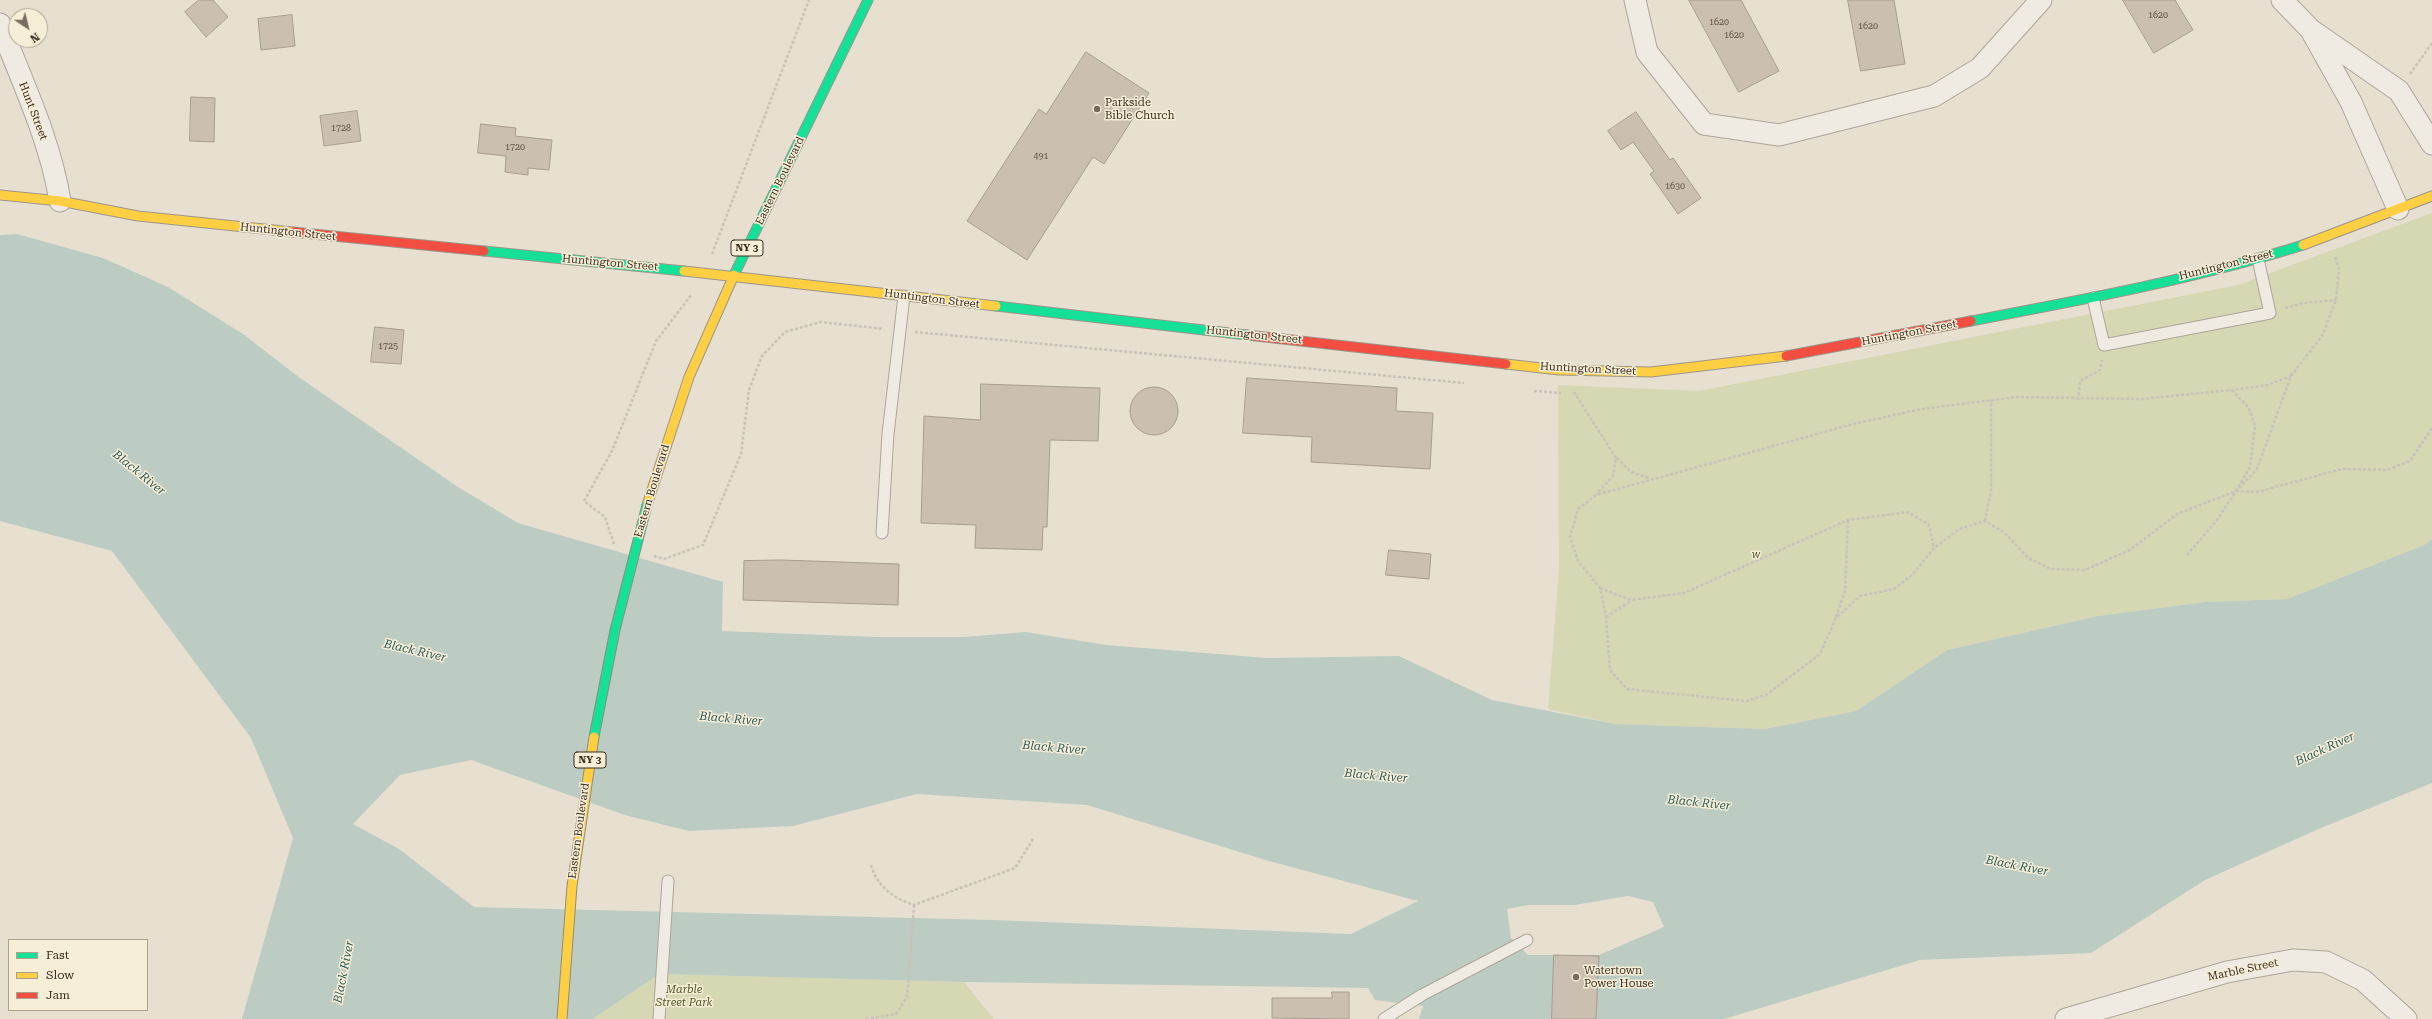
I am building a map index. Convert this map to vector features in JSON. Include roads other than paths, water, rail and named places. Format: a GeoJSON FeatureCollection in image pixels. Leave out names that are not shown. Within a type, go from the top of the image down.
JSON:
{"type":"FeatureCollection","features":[{"type":"Feature","properties":{"kind":"street","name":"Eastern Boulevard"},"geometry":{"type":"LineString","coordinates":[[562,1019],[569,902],[584,794],[602,690],[623,591],[647,505],[689,377],[734,276],[868,0]]}},
{"type":"Feature","properties":{"kind":"street"},"geometry":{"type":"LineString","coordinates":[[1635,0],[1648,52],[1704,124],[1779,135],[1934,96],[1980,68],[2041,0]]}},
{"type":"Feature","properties":{"kind":"street"},"geometry":{"type":"LineString","coordinates":[[2282,0],[2311,30],[2399,91],[2432,144]]}},
{"type":"Feature","properties":{"kind":"street","name":"Hunt Street"},"geometry":{"type":"LineString","coordinates":[[0,24],[43,135],[56,176],[60,201]]}},
{"type":"Feature","properties":{"kind":"street"},"geometry":{"type":"LineString","coordinates":[[2311,30],[2351,102],[2398,209]]}},
{"type":"Feature","properties":{"kind":"street","name":"Huntington Street"},"geometry":{"type":"LineString","coordinates":[[0,195],[60,201],[146,217],[734,276],[1559,370],[1651,372],[1799,354],[2093,298],[2258,258],[2330,236],[2432,196]]}},
{"type":"Feature","properties":{"kind":"street","name":"Marble Street"},"geometry":{"type":"LineString","coordinates":[[2066,1019],[2227,972],[2292,960],[2326,962],[2363,980],[2406,1019]]}},
{"type":"Feature","properties":{"kind":"lane"},"geometry":{"type":"LineString","coordinates":[[2093,298],[2104,345],[2270,313],[2258,258]]}},
{"type":"Feature","properties":{"kind":"lane"},"geometry":{"type":"LineString","coordinates":[[882,533],[888,434],[904,296]]}},
{"type":"Feature","properties":{"kind":"lane"},"geometry":{"type":"LineString","coordinates":[[659,1019],[668,881]]}},
{"type":"Feature","properties":{"kind":"lane"},"geometry":{"type":"LineString","coordinates":[[1388,1016],[1527,940]]}},
{"type":"Feature","properties":{"kind":"water","name":"Black River"},"geometry":{"type":"Polygon","coordinates":[[[17,234],[103,258],[168,287],[243,334],[300,378],[458,487],[518,523],[723,582],[722,631],[877,637],[964,637],[1026,632],[1106,645],[1267,658],[1399,656],[1492,700],[1615,724],[1765,729],[1856,711],[1947,650],[2098,616],[2205,602],[2287,599],[2424,545],[2432,539],[2432,783],[2321,828],[2205,880],[2091,953],[1920,960],[1724,1019],[1419,1019],[1423,1006],[1375,1000],[1368,988],[964,982],[659,974],[593,1019],[242,1019],[293,838],[251,738],[112,551],[0,521],[0,235],[17,234]],[[471,760],[400,775],[353,824],[399,849],[474,907],[993,920],[1351,934],[1418,901],[1269,861],[1087,805],[917,794],[793,826],[689,831],[625,815],[471,760]],[[1628,896],[1575,905],[1528,905],[1507,909],[1511,938],[1528,955],[1599,955],[1664,927],[1653,902],[1628,896]]]}},
{"type":"Feature","properties":{"kind":"place","name":"Parkside Bible Church"},"geometry":{"type":"Point","coordinates":[1097,109]}},
{"type":"Feature","properties":{"kind":"place","name":"Watertown Power House"},"geometry":{"type":"Point","coordinates":[1576,977]}},
{"type":"Feature","properties":{"kind":"park label","name":"w"},"geometry":{"type":"Point","coordinates":[1756,555]}},
{"type":"Feature","properties":{"kind":"park label","name":"Marble Street Park"},"geometry":{"type":"Point","coordinates":[684,996]}}]}
